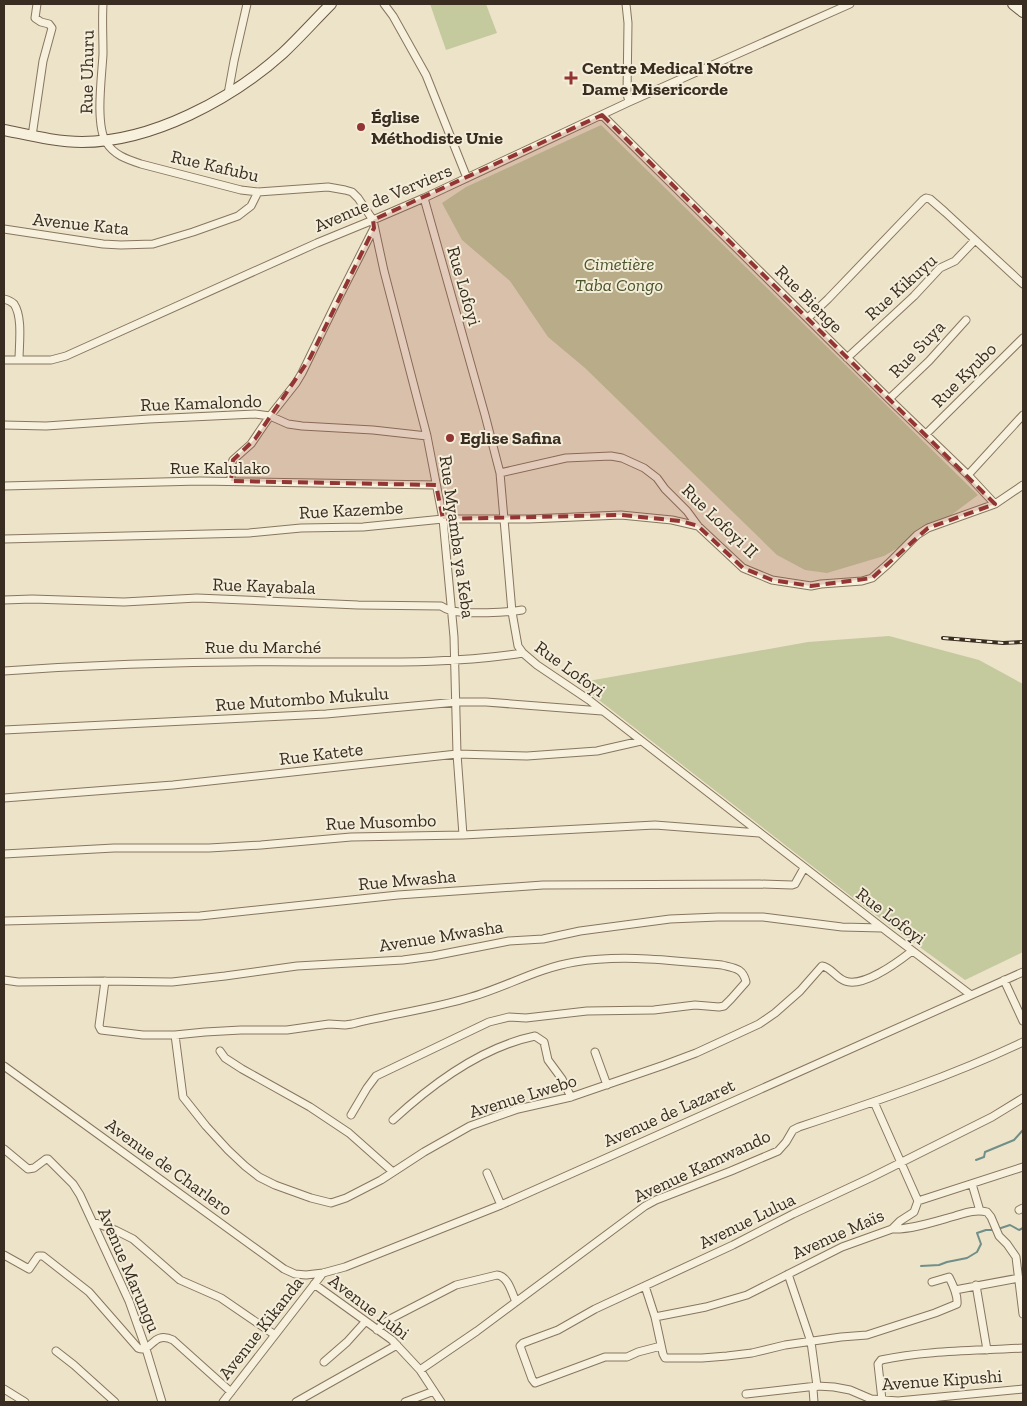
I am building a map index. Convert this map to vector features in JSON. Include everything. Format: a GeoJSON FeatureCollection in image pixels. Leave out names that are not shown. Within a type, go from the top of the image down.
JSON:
{"type":"FeatureCollection","features":[{"type":"Feature","properties":{"kind":"main road"},"geometry":{"type":"LineString","coordinates":[[4,130],[32,136],[81,142],[138,134],[164,125],[191,114],[228,94],[264,69],[284,52],[331,4]]}},
{"type":"Feature","properties":{"kind":"main road"},"geometry":{"type":"LineString","coordinates":[[1013,4],[1023,12]]}},
{"type":"Feature","properties":{"kind":"street"},"geometry":{"type":"LineString","coordinates":[[32,136],[43,61],[52,28],[49,24],[35,18],[38,4]]}},
{"type":"Feature","properties":{"kind":"street","name":"Rue Uhuru"},"geometry":{"type":"LineString","coordinates":[[103,4],[100,106],[105,140]]}},
{"type":"Feature","properties":{"kind":"street"},"geometry":{"type":"LineString","coordinates":[[228,94],[247,4]]}},
{"type":"Feature","properties":{"kind":"street"},"geometry":{"type":"LineString","coordinates":[[384,4],[393,16],[426,75],[467,178]]}},
{"type":"Feature","properties":{"kind":"street"},"geometry":{"type":"LineString","coordinates":[[626,4],[629,102]]}},
{"type":"Feature","properties":{"kind":"street","name":"Avenue de Verviers"},"geometry":{"type":"LineString","coordinates":[[4,360],[51,360],[66,356],[308,246],[374,224],[424,198],[602,114],[850,4]]}},
{"type":"Feature","properties":{"kind":"street","name":"Rue Bienge"},"geometry":{"type":"LineString","coordinates":[[602,114],[996,504]]}},
{"type":"Feature","properties":{"kind":"street","name":"Rue Kafubu"},"geometry":{"type":"LineString","coordinates":[[105,140],[116,153],[141,164],[241,190],[274,192],[328,187],[346,190],[352,192],[358,198],[374,224]]}},
{"type":"Feature","properties":{"kind":"street","name":"Avenue Kata"},"geometry":{"type":"LineString","coordinates":[[4,229],[121,246],[153,244],[238,216],[251,206],[258,192]]}},
{"type":"Feature","properties":{"kind":"street","name":"Rue Lofoyi"},"geometry":{"type":"LineString","coordinates":[[424,198],[500,473],[512,612],[518,646],[523,653],[553,677],[602,711],[701,786],[804,868],[971,995]]}},
{"type":"Feature","properties":{"kind":"street"},"geometry":{"type":"LineString","coordinates":[[808,318],[828,300],[922,200],[928,198],[946,212],[1023,284]]}},
{"type":"Feature","properties":{"kind":"street"},"geometry":{"type":"LineString","coordinates":[[231,481],[231,465],[233,460],[251,444],[302,373],[374,224]]}},
{"type":"Feature","properties":{"kind":"street","name":"Rue Myamba ya Keba"},"geometry":{"type":"LineString","coordinates":[[374,224],[384,271],[427,436],[443,519],[456,660],[457,754],[463,835]]}},
{"type":"Feature","properties":{"kind":"street","name":"Rue Kikuyu"},"geometry":{"type":"LineString","coordinates":[[847,358],[914,296],[940,268],[955,261],[975,240]]}},
{"type":"Feature","properties":{"kind":"street"},"geometry":{"type":"LineString","coordinates":[[4,299],[10,301],[17,311],[20,327],[19,360]]}},
{"type":"Feature","properties":{"kind":"street","name":"Rue Suya"},"geometry":{"type":"LineString","coordinates":[[889,399],[966,320]]}},
{"type":"Feature","properties":{"kind":"street","name":"Rue Kyubo"},"geometry":{"type":"LineString","coordinates":[[926,434],[1023,338]]}},
{"type":"Feature","properties":{"kind":"street","name":"Rue Kamalondo"},"geometry":{"type":"LineString","coordinates":[[4,425],[46,426],[244,414],[270,416],[288,424],[302,426],[427,436]]}},
{"type":"Feature","properties":{"kind":"street"},"geometry":{"type":"LineString","coordinates":[[968,475],[1023,415]]}},
{"type":"Feature","properties":{"kind":"street","name":"Rue Lofoyi II"},"geometry":{"type":"LineString","coordinates":[[500,473],[566,458],[617,457],[644,468],[657,478],[698,526],[743,568],[768,579],[811,586],[862,581],[872,578],[917,535],[928,528],[996,504],[1023,485]]}},
{"type":"Feature","properties":{"kind":"street","name":"Rue Kalulako"},"geometry":{"type":"LineString","coordinates":[[4,486],[231,481],[436,485]]}},
{"type":"Feature","properties":{"kind":"street","name":"Rue Kazembe"},"geometry":{"type":"LineString","coordinates":[[4,539],[363,527],[443,519],[504,520],[621,515],[681,521],[698,526]]}},
{"type":"Feature","properties":{"kind":"street","name":"Rue Kayabala"},"geometry":{"type":"LineString","coordinates":[[4,600],[124,602],[198,598],[358,605],[441,606],[452,611],[476,612],[512,612],[522,610]]}},
{"type":"Feature","properties":{"kind":"street","name":"Rue du Marché"},"geometry":{"type":"LineString","coordinates":[[4,670],[181,663],[456,660],[523,653]]}},
{"type":"Feature","properties":{"kind":"street","name":"Rue Mutombo Mukulu"},"geometry":{"type":"LineString","coordinates":[[4,730],[326,714],[457,702],[486,702],[602,711]]}},
{"type":"Feature","properties":{"kind":"street","name":"Rue Katete"},"geometry":{"type":"LineString","coordinates":[[4,798],[172,785],[457,754],[527,756],[596,751],[641,741]]}},
{"type":"Feature","properties":{"kind":"street","name":"Rue Musombo"},"geometry":{"type":"LineString","coordinates":[[4,854],[114,848],[209,848],[351,837],[463,835],[655,825],[759,833]]}},
{"type":"Feature","properties":{"kind":"street","name":"Rue Mwasha"},"geometry":{"type":"LineString","coordinates":[[4,921],[200,916],[398,895],[542,885],[759,884],[792,886],[804,868]]}},
{"type":"Feature","properties":{"kind":"street","name":"Avenue Mwasha"},"geometry":{"type":"LineString","coordinates":[[4,980],[18,982],[172,982],[297,966],[403,960],[510,941],[544,939],[580,931],[670,919],[763,917],[842,927],[882,928]]}},
{"type":"Feature","properties":{"kind":"street","name":"Avenue Lwebo"},"geometry":{"type":"LineString","coordinates":[[176,1035],[182,1094],[185,1101],[228,1150],[259,1177],[275,1186],[331,1203],[346,1198],[393,1172],[470,1126],[518,1109],[571,1097],[607,1085],[688,1056],[759,1024],[800,991],[822,966],[826,966],[839,979],[851,983],[880,973],[899,962],[912,951]]}},
{"type":"Feature","properties":{"kind":"street"},"geometry":{"type":"LineString","coordinates":[[105,981],[99,1026],[102,1030],[143,1035],[176,1035],[223,1031],[277,1031],[329,1024],[352,1024],[471,997],[543,971],[581,962],[623,958],[722,965],[738,969],[745,976],[746,982],[724,1006],[695,1005],[654,1010],[587,1012],[526,1018],[509,1017],[489,1022],[376,1076],[351,1115]]}},
{"type":"Feature","properties":{"kind":"street","name":"Avenue de Lazaret"},"geometry":{"type":"LineString","coordinates":[[323,1273],[345,1267],[501,1205],[1023,972]]}},
{"type":"Feature","properties":{"kind":"street"},"geometry":{"type":"LineString","coordinates":[[1004,980],[1023,1021]]}},
{"type":"Feature","properties":{"kind":"street"},"geometry":{"type":"LineString","coordinates":[[393,1120],[414,1101],[446,1077],[477,1058],[499,1047],[535,1036],[544,1042],[548,1060],[562,1079],[571,1097]]}},
{"type":"Feature","properties":{"kind":"street","name":"Avenue Kamwando"},"geometry":{"type":"LineString","coordinates":[[420,1370],[477,1331],[645,1206],[656,1200],[778,1151],[793,1130],[799,1127],[874,1102],[979,1062],[1023,1042]]}},
{"type":"Feature","properties":{"kind":"street"},"geometry":{"type":"LineString","coordinates":[[220,1051],[224,1058],[310,1107],[349,1133],[393,1172]]}},
{"type":"Feature","properties":{"kind":"street"},"geometry":{"type":"LineString","coordinates":[[595,1052],[607,1085]]}},
{"type":"Feature","properties":{"kind":"street","name":"Avenue de Charlero"},"geometry":{"type":"LineString","coordinates":[[4,1066],[284,1269],[300,1275],[323,1273]]}},
{"type":"Feature","properties":{"kind":"street","name":"Avenue Lulua"},"geometry":{"type":"LineString","coordinates":[[661,1346],[627,1357],[605,1357],[535,1383],[532,1380],[520,1348],[521,1344],[558,1330],[595,1309],[733,1245],[900,1163],[992,1117],[1023,1098]]}},
{"type":"Feature","properties":{"kind":"street"},"geometry":{"type":"LineString","coordinates":[[874,1102],[918,1201],[1023,1167]]}},
{"type":"Feature","properties":{"kind":"street","name":"Avenue Marungu"},"geometry":{"type":"LineString","coordinates":[[4,1149],[29,1169],[34,1168],[46,1158],[77,1190],[129,1301],[162,1402]]}},
{"type":"Feature","properties":{"kind":"street"},"geometry":{"type":"LineString","coordinates":[[486,1173],[501,1205]]}},
{"type":"Feature","properties":{"kind":"street"},"geometry":{"type":"LineString","coordinates":[[972,1184],[980,1211]]}},
{"type":"Feature","properties":{"kind":"street","name":"Avenue Maïs"},"geometry":{"type":"LineString","coordinates":[[655,1317],[706,1307],[738,1298],[853,1243],[892,1229],[914,1212],[918,1201]]}},
{"type":"Feature","properties":{"kind":"street"},"geometry":{"type":"LineString","coordinates":[[892,1229],[910,1227],[980,1211],[987,1212],[999,1236],[1012,1250],[1017,1262],[1023,1314]]}},
{"type":"Feature","properties":{"kind":"street"},"geometry":{"type":"LineString","coordinates":[[93,1222],[125,1234],[180,1280],[221,1298],[275,1335]]}},
{"type":"Feature","properties":{"kind":"street"},"geometry":{"type":"LineString","coordinates":[[4,1255],[29,1269],[39,1256],[41,1255],[48,1259],[89,1292],[138,1348],[146,1349],[160,1337],[173,1340],[231,1392]]}},
{"type":"Feature","properties":{"kind":"street","name":"Avenue Kikanda"},"geometry":{"type":"LineString","coordinates":[[223,1402],[323,1273]]}},
{"type":"Feature","properties":{"kind":"street"},"geometry":{"type":"LineString","coordinates":[[788,1274],[811,1342],[817,1386],[813,1390],[814,1402]]}},
{"type":"Feature","properties":{"kind":"street"},"geometry":{"type":"LineString","coordinates":[[377,1330],[382,1324],[392,1318],[456,1285],[489,1277],[503,1276],[516,1302]]}},
{"type":"Feature","properties":{"kind":"street"},"geometry":{"type":"LineString","coordinates":[[645,1286],[655,1317],[662,1354],[668,1359],[752,1353],[785,1345],[872,1334],[958,1304],[955,1290],[948,1276],[932,1282]]}},
{"type":"Feature","properties":{"kind":"street"},"geometry":{"type":"LineString","coordinates":[[955,1290],[1019,1278]]}},
{"type":"Feature","properties":{"kind":"street","name":"Avenue Lubi"},"geometry":{"type":"LineString","coordinates":[[314,1284],[392,1340],[420,1370],[441,1402]]}},
{"type":"Feature","properties":{"kind":"street"},"geometry":{"type":"LineString","coordinates":[[976,1285],[987,1350]]}},
{"type":"Feature","properties":{"kind":"street"},"geometry":{"type":"LineString","coordinates":[[324,1362],[347,1342],[365,1322]]}},
{"type":"Feature","properties":{"kind":"street"},"geometry":{"type":"LineString","coordinates":[[296,1402],[397,1345]]}},
{"type":"Feature","properties":{"kind":"street"},"geometry":{"type":"LineString","coordinates":[[882,1400],[878,1364],[881,1360],[937,1352],[1023,1348]]}},
{"type":"Feature","properties":{"kind":"street"},"geometry":{"type":"LineString","coordinates":[[56,1351],[115,1402]]}},
{"type":"Feature","properties":{"kind":"street","name":"Avenue Kipushi"},"geometry":{"type":"LineString","coordinates":[[746,1394],[817,1386],[850,1390],[871,1400],[898,1401],[1023,1390]]}},
{"type":"Feature","properties":{"kind":"street"},"geometry":{"type":"LineString","coordinates":[[4,1389],[25,1402]]}},
{"type":"Feature","properties":{"kind":"street"},"geometry":{"type":"LineString","coordinates":[[405,1402],[434,1392]]}},
{"type":"Feature","properties":{"kind":"highlighted area"},"geometry":{"type":"Polygon","coordinates":[[[602,115],[995,504],[928,528],[872,578],[811,586],[772,580],[743,568],[698,526],[681,521],[621,515],[443,519],[436,485],[231,481],[233,460],[255,439],[310,358],[374,228],[373,220],[602,115]]]}},
{"type":"Feature","properties":{"kind":"green space"},"geometry":{"type":"Polygon","coordinates":[[[430,4],[486,4],[497,33],[446,50],[430,4]]]}},
{"type":"Feature","properties":{"kind":"green space","name":"Cimetière Taba Congo"},"geometry":{"type":"Polygon","coordinates":[[[601,125],[978,495],[942,522],[884,556],[827,573],[805,570],[777,555],[585,368],[548,337],[510,281],[462,240],[442,203],[466,187],[601,125]]]}},
{"type":"Feature","properties":{"kind":"green space"},"geometry":{"type":"Polygon","coordinates":[[[889,636],[979,660],[1023,684],[1023,952],[965,980],[866,908],[577,683],[808,642],[889,636]]]}},
{"type":"Feature","properties":{"kind":"waterway"},"geometry":{"type":"LineString","coordinates":[[976,1160],[984,1157],[985,1152],[1014,1140],[1023,1130]]}},
{"type":"Feature","properties":{"kind":"waterway"},"geometry":{"type":"LineString","coordinates":[[998,1229],[1010,1225],[1019,1230],[1023,1228]]}},
{"type":"Feature","properties":{"kind":"waterway"},"geometry":{"type":"LineString","coordinates":[[921,1266],[939,1265],[967,1258],[977,1252],[981,1244],[977,1233],[993,1230]]}},
{"type":"Feature","properties":{"kind":"railway"},"geometry":{"type":"LineString","coordinates":[[943,638],[1003,643],[1023,642]]}},
{"type":"Feature","properties":{"kind":"place","name":"Centre Medical Notre Dame Misericorde"},"geometry":{"type":"Point","coordinates":[571,78]}},
{"type":"Feature","properties":{"kind":"place","name":"Église Méthodiste Unie"},"geometry":{"type":"Point","coordinates":[361,127]}},
{"type":"Feature","properties":{"kind":"place","name":"Eglise Safina"},"geometry":{"type":"Point","coordinates":[450,438]}}]}
